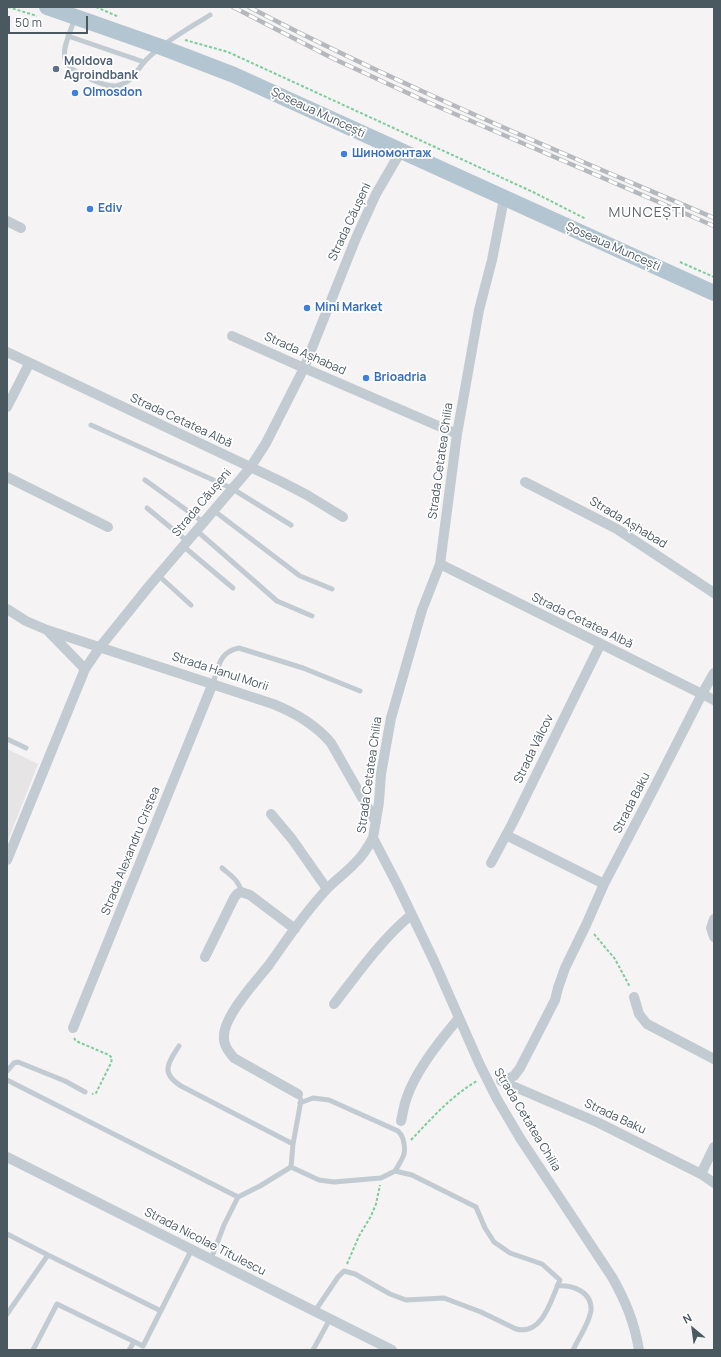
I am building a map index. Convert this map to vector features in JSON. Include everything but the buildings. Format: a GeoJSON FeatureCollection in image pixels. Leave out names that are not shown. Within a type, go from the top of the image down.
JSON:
{"type":"FeatureCollection","features":[{"type":"Feature","properties":{"kind":"main road","name":"Șoseaua Muncești"},"geometry":{"type":"LineString","coordinates":[[47,7],[161,47],[234,75],[714,293]]}},
{"type":"Feature","properties":{"kind":"street","name":"Strada Căușeni"},"geometry":{"type":"LineString","coordinates":[[7,860],[85,669],[100,647],[158,575],[231,488],[250,468],[266,443],[304,368],[356,238],[376,194],[400,151]]}},
{"type":"Feature","properties":{"kind":"street","name":"Strada Cetatea Chilia"},"geometry":{"type":"LineString","coordinates":[[504,198],[492,260],[479,310],[458,434],[440,564],[422,610],[391,718],[381,774],[373,838],[434,961],[486,1078],[520,1138],[612,1277],[631,1317],[639,1350]]}},
{"type":"Feature","properties":{"kind":"street"},"geometry":{"type":"LineString","coordinates":[[7,221],[20,228]]}},
{"type":"Feature","properties":{"kind":"street","name":"Strada Așhabad"},"geometry":{"type":"LineString","coordinates":[[232,336],[458,434]]}},
{"type":"Feature","properties":{"kind":"street","name":"Strada Cetatea Albă"},"geometry":{"type":"LineString","coordinates":[[7,352],[29,364],[307,495],[343,517]]}},
{"type":"Feature","properties":{"kind":"street"},"geometry":{"type":"LineString","coordinates":[[7,407],[29,364]]}},
{"type":"Feature","properties":{"kind":"street"},"geometry":{"type":"LineString","coordinates":[[7,477],[108,528]]}},
{"type":"Feature","properties":{"kind":"street","name":"Strada Așhabad"},"geometry":{"type":"LineString","coordinates":[[525,482],[617,529],[714,593]]}},
{"type":"Feature","properties":{"kind":"street","name":"Strada Cetatea Albă"},"geometry":{"type":"LineString","coordinates":[[440,564],[600,645],[714,700]]}},
{"type":"Feature","properties":{"kind":"street","name":"Strada Hanul Morii"},"geometry":{"type":"LineString","coordinates":[[7,609],[26,621],[47,630],[213,683],[289,710],[310,722],[324,734],[331,744],[376,822]]}},
{"type":"Feature","properties":{"kind":"street"},"geometry":{"type":"LineString","coordinates":[[47,630],[85,669]]}},
{"type":"Feature","properties":{"kind":"street","name":"Strada Vâlcov"},"geometry":{"type":"LineString","coordinates":[[491,863],[600,645]]}},
{"type":"Feature","properties":{"kind":"street"},"geometry":{"type":"LineString","coordinates":[[702,694],[714,673]]}},
{"type":"Feature","properties":{"kind":"street","name":"Strada Alexandru Cristea"},"geometry":{"type":"LineString","coordinates":[[73,1028],[213,683]]}},
{"type":"Feature","properties":{"kind":"street","name":"Strada Baku"},"geometry":{"type":"LineString","coordinates":[[502,1081],[514,1076],[520,1068],[556,1000],[558,988],[565,968],[604,884],[702,694]]}},
{"type":"Feature","properties":{"kind":"street"},"geometry":{"type":"LineString","coordinates":[[271,814],[292,839],[327,889]]}},
{"type":"Feature","properties":{"kind":"street"},"geometry":{"type":"LineString","coordinates":[[506,835],[604,884]]}},
{"type":"Feature","properties":{"kind":"street"},"geometry":{"type":"LineString","coordinates":[[299,1098],[234,1058],[227,1050],[224,1037],[225,1029],[242,999],[294,929],[327,889],[355,863],[373,838]]}},
{"type":"Feature","properties":{"kind":"street"},"geometry":{"type":"LineString","coordinates":[[205,957],[234,898],[241,892],[250,895],[294,929]]}},
{"type":"Feature","properties":{"kind":"street"},"geometry":{"type":"LineString","coordinates":[[334,1004],[394,930],[411,915]]}},
{"type":"Feature","properties":{"kind":"street"},"geometry":{"type":"LineString","coordinates":[[713,936],[711,928],[714,919]]}},
{"type":"Feature","properties":{"kind":"street"},"geometry":{"type":"LineString","coordinates":[[634,997],[639,1014],[647,1024],[714,1059]]}},
{"type":"Feature","properties":{"kind":"street"},"geometry":{"type":"LineString","coordinates":[[401,1121],[407,1096],[423,1065],[459,1018]]}},
{"type":"Feature","properties":{"kind":"street","name":"Strada Baku"},"geometry":{"type":"LineString","coordinates":[[486,1078],[502,1081],[599,1123],[714,1182]]}},
{"type":"Feature","properties":{"kind":"street"},"geometry":{"type":"LineString","coordinates":[[701,1174],[714,1147]]}},
{"type":"Feature","properties":{"kind":"street","name":"Strada Nicolae Titulescu"},"geometry":{"type":"LineString","coordinates":[[7,1157],[315,1311],[386,1349]]}},
{"type":"Feature","properties":{"kind":"lane"},"geometry":{"type":"LineString","coordinates":[[74,17],[64,52],[66,63],[78,73],[107,85],[115,86],[124,84],[131,79],[144,62],[161,47],[174,37],[210,15]]}},
{"type":"Feature","properties":{"kind":"lane"},"geometry":{"type":"LineString","coordinates":[[68,36],[144,62]]}},
{"type":"Feature","properties":{"kind":"lane"},"geometry":{"type":"LineString","coordinates":[[91,425],[231,488],[291,525]]}},
{"type":"Feature","properties":{"kind":"lane"},"geometry":{"type":"LineString","coordinates":[[145,480],[200,526],[277,601],[312,616]]}},
{"type":"Feature","properties":{"kind":"lane"},"geometry":{"type":"LineString","coordinates":[[148,508],[233,588]]}},
{"type":"Feature","properties":{"kind":"lane"},"geometry":{"type":"LineString","coordinates":[[213,510],[300,576],[332,589]]}},
{"type":"Feature","properties":{"kind":"lane"},"geometry":{"type":"LineString","coordinates":[[158,575],[191,605]]}},
{"type":"Feature","properties":{"kind":"lane"},"geometry":{"type":"LineString","coordinates":[[213,683],[222,657],[230,650],[239,648],[303,668],[360,691]]}},
{"type":"Feature","properties":{"kind":"lane"},"geometry":{"type":"LineString","coordinates":[[7,739],[26,748]]}},
{"type":"Feature","properties":{"kind":"lane"},"geometry":{"type":"LineString","coordinates":[[222,868],[237,881],[241,887],[241,892]]}},
{"type":"Feature","properties":{"kind":"lane"},"geometry":{"type":"LineString","coordinates":[[180,1046],[172,1056],[167,1069],[170,1078],[181,1086],[293,1144]]}},
{"type":"Feature","properties":{"kind":"lane"},"geometry":{"type":"LineString","coordinates":[[7,1071],[14,1063],[18,1062],[65,1081],[85,1092]]}},
{"type":"Feature","properties":{"kind":"lane"},"geometry":{"type":"LineString","coordinates":[[7,1080],[238,1197]]}},
{"type":"Feature","properties":{"kind":"lane"},"geometry":{"type":"LineString","coordinates":[[299,1098],[329,1100],[402,1134],[405,1153],[395,1171],[381,1178],[334,1182],[319,1180],[291,1167],[299,1098]]}},
{"type":"Feature","properties":{"kind":"lane"},"geometry":{"type":"LineString","coordinates":[[211,1259],[224,1225],[238,1197],[260,1186],[291,1167]]}},
{"type":"Feature","properties":{"kind":"lane"},"geometry":{"type":"LineString","coordinates":[[315,1311],[338,1277],[344,1271],[355,1274],[390,1294],[406,1300],[444,1298],[482,1312],[523,1331],[532,1329],[539,1324],[560,1280],[542,1264],[510,1253],[494,1242],[485,1228],[476,1207],[412,1175],[395,1171]]}},
{"type":"Feature","properties":{"kind":"lane"},"geometry":{"type":"LineString","coordinates":[[7,1234],[161,1311]]}},
{"type":"Feature","properties":{"kind":"lane"},"geometry":{"type":"LineString","coordinates":[[33,1350],[57,1304],[143,1346],[192,1249]]}},
{"type":"Feature","properties":{"kind":"lane"},"geometry":{"type":"LineString","coordinates":[[7,1314],[48,1255]]}},
{"type":"Feature","properties":{"kind":"lane"},"geometry":{"type":"LineString","coordinates":[[557,1286],[577,1288],[590,1303],[591,1310],[573,1350]]}},
{"type":"Feature","properties":{"kind":"lane"},"geometry":{"type":"LineString","coordinates":[[313,1350],[330,1319]]}},
{"type":"Feature","properties":{"kind":"lane"},"geometry":{"type":"LineString","coordinates":[[129,1350],[134,1342]]}},
{"type":"Feature","properties":{"kind":"path"},"geometry":{"type":"LineString","coordinates":[[96,7],[124,20]]}},
{"type":"Feature","properties":{"kind":"path"},"geometry":{"type":"LineString","coordinates":[[174,37],[228,52],[533,192],[588,220]]}},
{"type":"Feature","properties":{"kind":"path"},"geometry":{"type":"LineString","coordinates":[[679,261],[714,277]]}},
{"type":"Feature","properties":{"kind":"path"},"geometry":{"type":"LineString","coordinates":[[586,925],[614,958],[629,984],[634,997]]}},
{"type":"Feature","properties":{"kind":"path"},"geometry":{"type":"LineString","coordinates":[[73,1028],[72,1036],[76,1041],[112,1058],[112,1063],[96,1093],[90,1095],[85,1092]]}},
{"type":"Feature","properties":{"kind":"path"},"geometry":{"type":"LineString","coordinates":[[405,1147],[444,1104],[465,1088],[486,1078]]}},
{"type":"Feature","properties":{"kind":"path"},"geometry":{"type":"LineString","coordinates":[[344,1271],[359,1236],[371,1216],[376,1204],[381,1178]]}},
{"type":"Feature","properties":{"kind":"shaded area"},"geometry":{"type":"Polygon","coordinates":[[[7,749],[38,764],[7,843],[7,749]]]}},
{"type":"Feature","properties":{"kind":"railway"},"geometry":{"type":"LineString","coordinates":[[233,7],[332,58],[425,101],[714,226]]}},
{"type":"Feature","properties":{"kind":"railway"},"geometry":{"type":"LineString","coordinates":[[249,7],[421,91],[714,218]]}},
{"type":"Feature","properties":{"kind":"place","name":"Moldova Agroindbank"},"geometry":{"type":"Point","coordinates":[56,69]}},
{"type":"Feature","properties":{"kind":"place","name":"Olmosdon"},"geometry":{"type":"Point","coordinates":[75,93]}},
{"type":"Feature","properties":{"kind":"place","name":"Шиномонтаж"},"geometry":{"type":"Point","coordinates":[344,154]}},
{"type":"Feature","properties":{"kind":"place","name":"Ediv"},"geometry":{"type":"Point","coordinates":[90,209]}},
{"type":"Feature","properties":{"kind":"place","name":"Mini Market"},"geometry":{"type":"Point","coordinates":[307,308]}},
{"type":"Feature","properties":{"kind":"place","name":"Brioadria"},"geometry":{"type":"Point","coordinates":[366,378]}},
{"type":"Feature","properties":{"kind":"district","name":"MUNCEȘTI"},"geometry":{"type":"Point","coordinates":[647,213]}}]}
